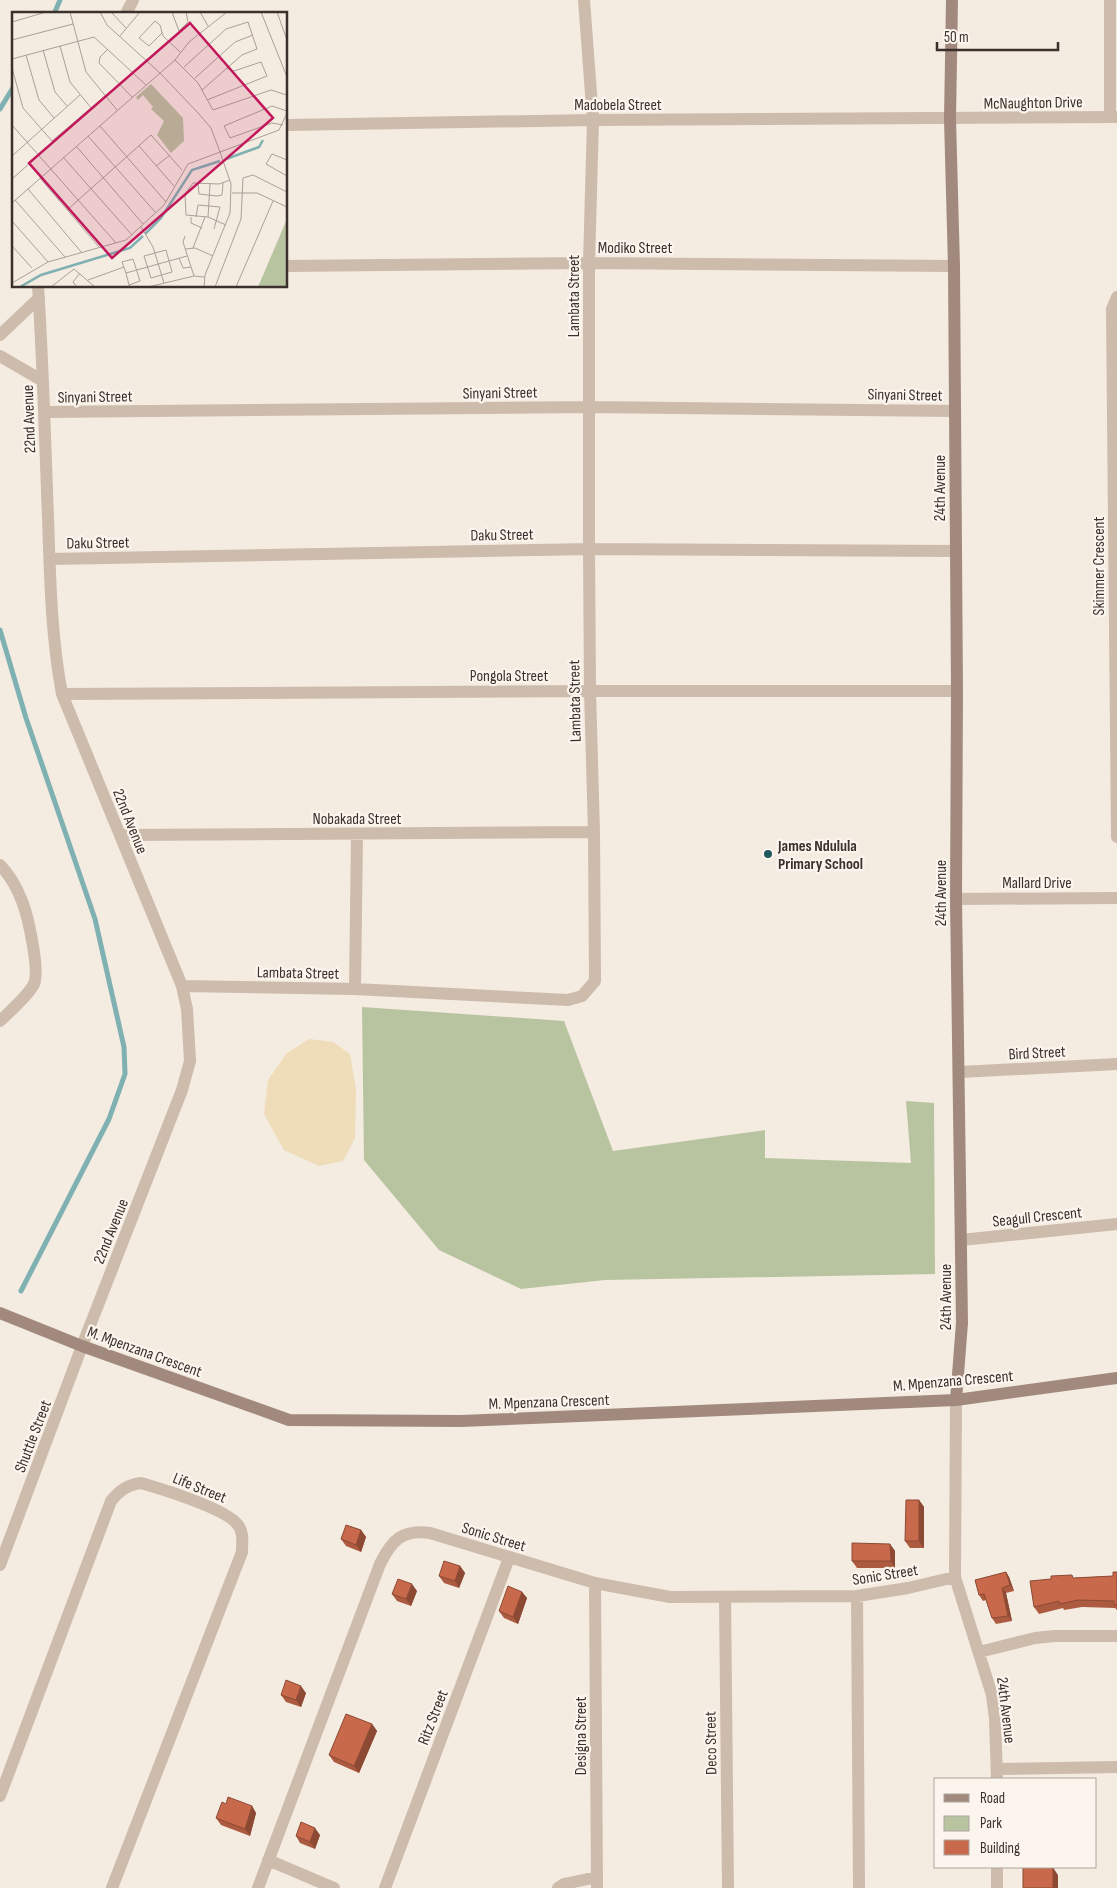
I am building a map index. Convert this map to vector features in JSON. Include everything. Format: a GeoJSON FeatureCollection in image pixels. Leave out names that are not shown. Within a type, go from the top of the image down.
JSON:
{"type":"FeatureCollection","features":[{"type":"Feature","properties":{"kind":"street"},"geometry":{"type":"LineString","coordinates":[[127,12],[133,0]]}},
{"type":"Feature","properties":{"kind":"street","name":"Lambata Street"},"geometry":{"type":"LineString","coordinates":[[182,986],[355,990],[568,1000],[582,996],[592,986],[596,975],[589,548],[589,263],[593,120],[584,0]]}},
{"type":"Feature","properties":{"kind":"street","name":"24th Avenue"},"geometry":{"type":"LineString","coordinates":[[952,0],[950,119],[954,266],[957,691],[956,899],[960,1072],[962,1323],[956,1400],[956,1577],[992,1695],[997,1774]]}},
{"type":"Feature","properties":{"kind":"street"},"geometry":{"type":"LineString","coordinates":[[1110,0],[1114,117]]}},
{"type":"Feature","properties":{"kind":"street","name":"McNaughton Drive"},"geometry":{"type":"LineString","coordinates":[[950,119],[1114,117]]}},
{"type":"Feature","properties":{"kind":"street","name":"Madobela Street"},"geometry":{"type":"LineString","coordinates":[[288,125],[593,120],[950,119]]}},
{"type":"Feature","properties":{"kind":"street","name":"Modiko Street"},"geometry":{"type":"LineString","coordinates":[[288,266],[589,263],[954,266]]}},
{"type":"Feature","properties":{"kind":"street"},"geometry":{"type":"LineString","coordinates":[[0,336],[38,292]]}},
{"type":"Feature","properties":{"kind":"street","name":"22nd Avenue"},"geometry":{"type":"LineString","coordinates":[[38,292],[56,662],[62,694],[182,986],[187,1009],[190,1061],[182,1090],[82,1346]]}},
{"type":"Feature","properties":{"kind":"street","name":"Skimmer Crescent"},"geometry":{"type":"LineString","coordinates":[[1117,297],[1112,310],[1117,837]]}},
{"type":"Feature","properties":{"kind":"street"},"geometry":{"type":"LineString","coordinates":[[0,356],[43,381]]}},
{"type":"Feature","properties":{"kind":"street","name":"Sinyani Street"},"geometry":{"type":"LineString","coordinates":[[44,412],[590,407],[955,411]]}},
{"type":"Feature","properties":{"kind":"street","name":"Daku Street"},"geometry":{"type":"LineString","coordinates":[[50,559],[589,548],[956,551]]}},
{"type":"Feature","properties":{"kind":"street","name":"Pongola Street"},"geometry":{"type":"LineString","coordinates":[[62,694],[957,691]]}},
{"type":"Feature","properties":{"kind":"street","name":"Nobakada Street"},"geometry":{"type":"LineString","coordinates":[[120,835],[594,832]]}},
{"type":"Feature","properties":{"kind":"street"},"geometry":{"type":"LineString","coordinates":[[355,990],[357,834]]}},
{"type":"Feature","properties":{"kind":"street"},"geometry":{"type":"LineString","coordinates":[[0,865],[16,887],[22,900],[36,966],[34,984],[1,1019]]}},
{"type":"Feature","properties":{"kind":"street","name":"Mallard Drive"},"geometry":{"type":"LineString","coordinates":[[956,899],[1117,898]]}},
{"type":"Feature","properties":{"kind":"street","name":"Bird Street"},"geometry":{"type":"LineString","coordinates":[[960,1072],[1117,1064]]}},
{"type":"Feature","properties":{"kind":"street","name":"Seagull Crescent"},"geometry":{"type":"LineString","coordinates":[[961,1240],[1117,1224]]}},
{"type":"Feature","properties":{"kind":"street","name":"M. Mpenzana Crescent"},"geometry":{"type":"LineString","coordinates":[[0,1312],[82,1346],[289,1420],[460,1421],[956,1400],[1117,1378]]}},
{"type":"Feature","properties":{"kind":"street","name":"Shuttle Street"},"geometry":{"type":"LineString","coordinates":[[0,1565],[82,1346]]}},
{"type":"Feature","properties":{"kind":"street","name":"Life Street"},"geometry":{"type":"LineString","coordinates":[[0,1796],[111,1501],[118,1492],[132,1484],[141,1484],[207,1506],[233,1518],[239,1526],[242,1536],[242,1552],[112,1888]]}},
{"type":"Feature","properties":{"kind":"street","name":"Sonic Street"},"geometry":{"type":"LineString","coordinates":[[258,1888],[386,1551],[402,1535],[419,1531],[430,1533],[595,1583],[670,1597],[857,1596],[908,1588],[956,1577]]}},
{"type":"Feature","properties":{"kind":"street","name":"Ritz Street"},"geometry":{"type":"LineString","coordinates":[[385,1888],[509,1558]]}},
{"type":"Feature","properties":{"kind":"street","name":"Designa Street"},"geometry":{"type":"LineString","coordinates":[[595,1583],[597,1882]]}},
{"type":"Feature","properties":{"kind":"street"},"geometry":{"type":"LineString","coordinates":[[857,1596],[859,1888]]}},
{"type":"Feature","properties":{"kind":"street","name":"Deco Street"},"geometry":{"type":"LineString","coordinates":[[725,1597],[728,1888]]}},
{"type":"Feature","properties":{"kind":"street"},"geometry":{"type":"LineString","coordinates":[[979,1652],[1035,1638],[1055,1636],[1117,1636]]}},
{"type":"Feature","properties":{"kind":"street"},"geometry":{"type":"LineString","coordinates":[[997,1774],[1117,1767]]}},
{"type":"Feature","properties":{"kind":"street"},"geometry":{"type":"LineString","coordinates":[[268,1860],[334,1888]]}},
{"type":"Feature","properties":{"kind":"street"},"geometry":{"type":"LineString","coordinates":[[997,1868],[997,1888]]}},
{"type":"Feature","properties":{"kind":"street"},"geometry":{"type":"LineString","coordinates":[[558,1888],[564,1884],[597,1882]]}},
{"type":"Feature","properties":{"kind":"green space"},"geometry":{"type":"Polygon","coordinates":[[[362,1007],[564,1021],[613,1151],[765,1130],[765,1158],[911,1163],[906,1101],[934,1103],[935,1274],[605,1280],[521,1289],[439,1250],[364,1160],[362,1007]]]}},
{"type":"Feature","properties":{"kind":"sand"},"geometry":{"type":"Polygon","coordinates":[[[309,1039],[333,1042],[350,1054],[356,1089],[355,1138],[343,1161],[319,1166],[284,1150],[264,1114],[268,1080],[287,1053],[309,1039]]]}},
{"type":"Feature","properties":{"kind":"building"},"geometry":{"type":"Polygon","coordinates":[[[906,1500],[919,1500],[919,1541],[905,1541],[906,1500]]]}},
{"type":"Feature","properties":{"kind":"building"},"geometry":{"type":"Polygon","coordinates":[[[346,1525],[361,1530],[356,1545],[341,1539],[346,1525]]]}},
{"type":"Feature","properties":{"kind":"building"},"geometry":{"type":"Polygon","coordinates":[[[852,1543],[890,1544],[891,1561],[852,1561],[852,1543]]]}},
{"type":"Feature","properties":{"kind":"building"},"geometry":{"type":"Polygon","coordinates":[[[444,1561],[460,1566],[455,1581],[439,1576],[444,1561]]]}},
{"type":"Feature","properties":{"kind":"building"},"geometry":{"type":"Polygon","coordinates":[[[1006,1572],[1010,1585],[1002,1588],[1008,1616],[992,1618],[984,1594],[979,1595],[975,1580],[1006,1572]]]}},
{"type":"Feature","properties":{"kind":"building"},"geometry":{"type":"Polygon","coordinates":[[[1113,1572],[1117,1572],[1117,1605],[1114,1605],[1114,1601],[1078,1600],[1059,1604],[1059,1601],[1034,1607],[1030,1581],[1051,1579],[1051,1576],[1072,1575],[1073,1578],[1113,1576],[1113,1572]]]}},
{"type":"Feature","properties":{"kind":"building"},"geometry":{"type":"Polygon","coordinates":[[[398,1579],[412,1584],[406,1599],[392,1594],[398,1579]]]}},
{"type":"Feature","properties":{"kind":"building"},"geometry":{"type":"Polygon","coordinates":[[[508,1586],[522,1592],[513,1617],[499,1611],[508,1586]]]}},
{"type":"Feature","properties":{"kind":"building"},"geometry":{"type":"Polygon","coordinates":[[[286,1680],[301,1686],[296,1700],[281,1695],[286,1680]]]}},
{"type":"Feature","properties":{"kind":"building"},"geometry":{"type":"Polygon","coordinates":[[[346,1714],[372,1724],[354,1766],[329,1755],[346,1714]]]}},
{"type":"Feature","properties":{"kind":"building"},"geometry":{"type":"Polygon","coordinates":[[[228,1797],[252,1806],[245,1829],[216,1818],[222,1802],[226,1804],[228,1797]]]}},
{"type":"Feature","properties":{"kind":"building"},"geometry":{"type":"Polygon","coordinates":[[[301,1822],[315,1828],[310,1842],[296,1836],[301,1822]]]}},
{"type":"Feature","properties":{"kind":"building"},"geometry":{"type":"Polygon","coordinates":[[[1023,1868],[1053,1868],[1053,1888],[1023,1888],[1023,1868]]]}},
{"type":"Feature","properties":{"kind":"waterway"},"geometry":{"type":"LineString","coordinates":[[55,12],[60,0]]}},
{"type":"Feature","properties":{"kind":"waterway"},"geometry":{"type":"LineString","coordinates":[[0,109],[12,89]]}},
{"type":"Feature","properties":{"kind":"waterway"},"geometry":{"type":"LineString","coordinates":[[0,630],[26,718],[95,919],[124,1047],[125,1074],[109,1119],[21,1291]]}},
{"type":"Feature","properties":{"kind":"place","name":"James Ndulula Primary School"},"geometry":{"type":"Point","coordinates":[768,854]}}]}
